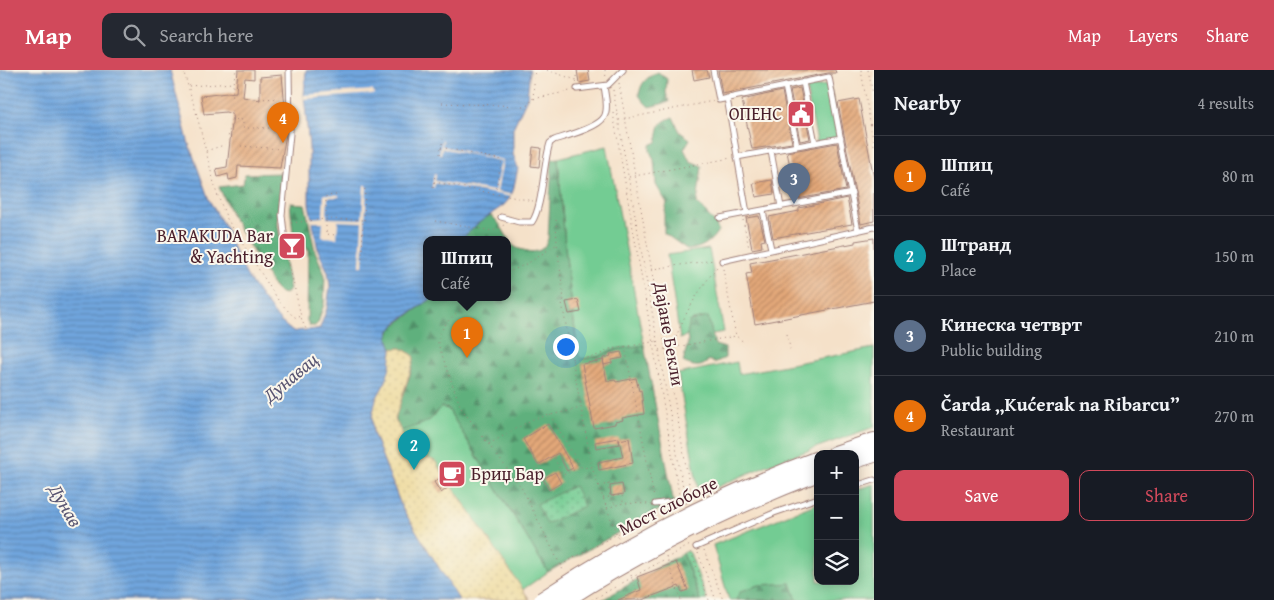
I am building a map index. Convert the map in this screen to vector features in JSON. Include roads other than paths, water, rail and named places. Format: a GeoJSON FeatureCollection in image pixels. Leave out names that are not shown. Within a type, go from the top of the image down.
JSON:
{"type":"FeatureCollection","features":[{"type":"Feature","properties":{"kind":"highway"},"geometry":{"type":"LineString","coordinates":[[846,450],[874,441]]}},
{"type":"Feature","properties":{"kind":"highway"},"geometry":{"type":"LineString","coordinates":[[859,459],[874,454]]}},
{"type":"Feature","properties":{"kind":"highway","name":"Мост слободе"},"geometry":{"type":"LineString","coordinates":[[542,600],[592,568],[652,535],[770,478],[814,462]]}},
{"type":"Feature","properties":{"kind":"highway","name":"Мост слободе"},"geometry":{"type":"LineString","coordinates":[[565,600],[658,546],[776,489],[814,475]]}},
{"type":"Feature","properties":{"kind":"lane"},"geometry":{"type":"LineString","coordinates":[[284,242],[282,216],[289,149],[290,70]]}},
{"type":"Feature","properties":{"kind":"lane"},"geometry":{"type":"LineString","coordinates":[[577,89],[608,84],[623,70]]}},
{"type":"Feature","properties":{"kind":"lane"},"geometry":{"type":"LineString","coordinates":[[713,70],[719,100],[829,77]]}},
{"type":"Feature","properties":{"kind":"lane"},"geometry":{"type":"LineString","coordinates":[[828,70],[858,231]]}},
{"type":"Feature","properties":{"kind":"lane"},"geometry":{"type":"LineString","coordinates":[[803,82],[815,143]]}},
{"type":"Feature","properties":{"kind":"lane"},"geometry":{"type":"LineString","coordinates":[[501,217],[512,221],[532,222],[535,218],[539,202],[550,144],[554,140],[587,128],[606,116],[608,84]]}},
{"type":"Feature","properties":{"kind":"lane"},"geometry":{"type":"LineString","coordinates":[[785,86],[797,146]]}},
{"type":"Feature","properties":{"kind":"lane"},"geometry":{"type":"LineString","coordinates":[[727,98],[744,214]]}},
{"type":"Feature","properties":{"kind":"lane"},"geometry":{"type":"LineString","coordinates":[[737,157],[841,138]]}},
{"type":"Feature","properties":{"kind":"lane"},"geometry":{"type":"LineString","coordinates":[[771,151],[782,207]]}},
{"type":"Feature","properties":{"kind":"lane"},"geometry":{"type":"LineString","coordinates":[[720,218],[852,193]]}},
{"type":"Feature","properties":{"kind":"lane"},"geometry":{"type":"LineString","coordinates":[[763,211],[771,249]]}},
{"type":"Feature","properties":{"kind":"lane"},"geometry":{"type":"LineString","coordinates":[[722,261],[874,227]]}},
{"type":"Feature","properties":{"kind":"lane"},"geometry":{"type":"LineString","coordinates":[[859,485],[874,480]]}},
{"type":"Feature","properties":{"kind":"lane"},"geometry":{"type":"LineString","coordinates":[[696,547],[774,513],[814,499]]}},
{"type":"Feature","properties":{"kind":"lane"},"geometry":{"type":"LineString","coordinates":[[655,504],[683,501]]}},
{"type":"Feature","properties":{"kind":"water"},"geometry":{"type":"Polygon","coordinates":[[[0,70],[170,70],[188,141],[209,200],[227,231],[234,251],[247,276],[280,321],[293,332],[320,328],[327,308],[330,286],[328,272],[318,250],[309,204],[309,147],[304,95],[306,70],[530,70],[527,98],[513,128],[513,154],[518,168],[513,191],[504,205],[477,224],[465,236],[423,236],[423,301],[428,301],[396,323],[389,332],[388,338],[392,349],[390,366],[386,381],[376,399],[372,417],[373,433],[402,508],[459,600],[0,600],[0,70]]]}},
{"type":"Feature","properties":{"kind":"place","name":"ОПЕНС"},"geometry":{"type":"Point","coordinates":[801,114]}},
{"type":"Feature","properties":{"kind":"place","name":"Čarda „Kućerak na Ribarcu”"},"geometry":{"type":"Point","coordinates":[283,143]}},
{"type":"Feature","properties":{"kind":"place","name":"Кинеска четврт"},"geometry":{"type":"Point","coordinates":[794,204]}},
{"type":"Feature","properties":{"kind":"place","name":"BARAKUDA Bar & Yachting"},"geometry":{"type":"Point","coordinates":[292,246]}},
{"type":"Feature","properties":{"kind":"place","name":"Шпиц"},"geometry":{"type":"Point","coordinates":[467,358]}},
{"type":"Feature","properties":{"kind":"place","name":"Штранд"},"geometry":{"type":"Point","coordinates":[414,470]}},
{"type":"Feature","properties":{"kind":"place","name":"Бриџ Бар"},"geometry":{"type":"Point","coordinates":[452,474]}},
{"type":"Feature","properties":{"kind":"water label","name":"Дунавац"},"geometry":{"type":"Point","coordinates":[290,377]}},
{"type":"Feature","properties":{"kind":"water label","name":"Дунав"},"geometry":{"type":"Point","coordinates":[66,505]}}]}
